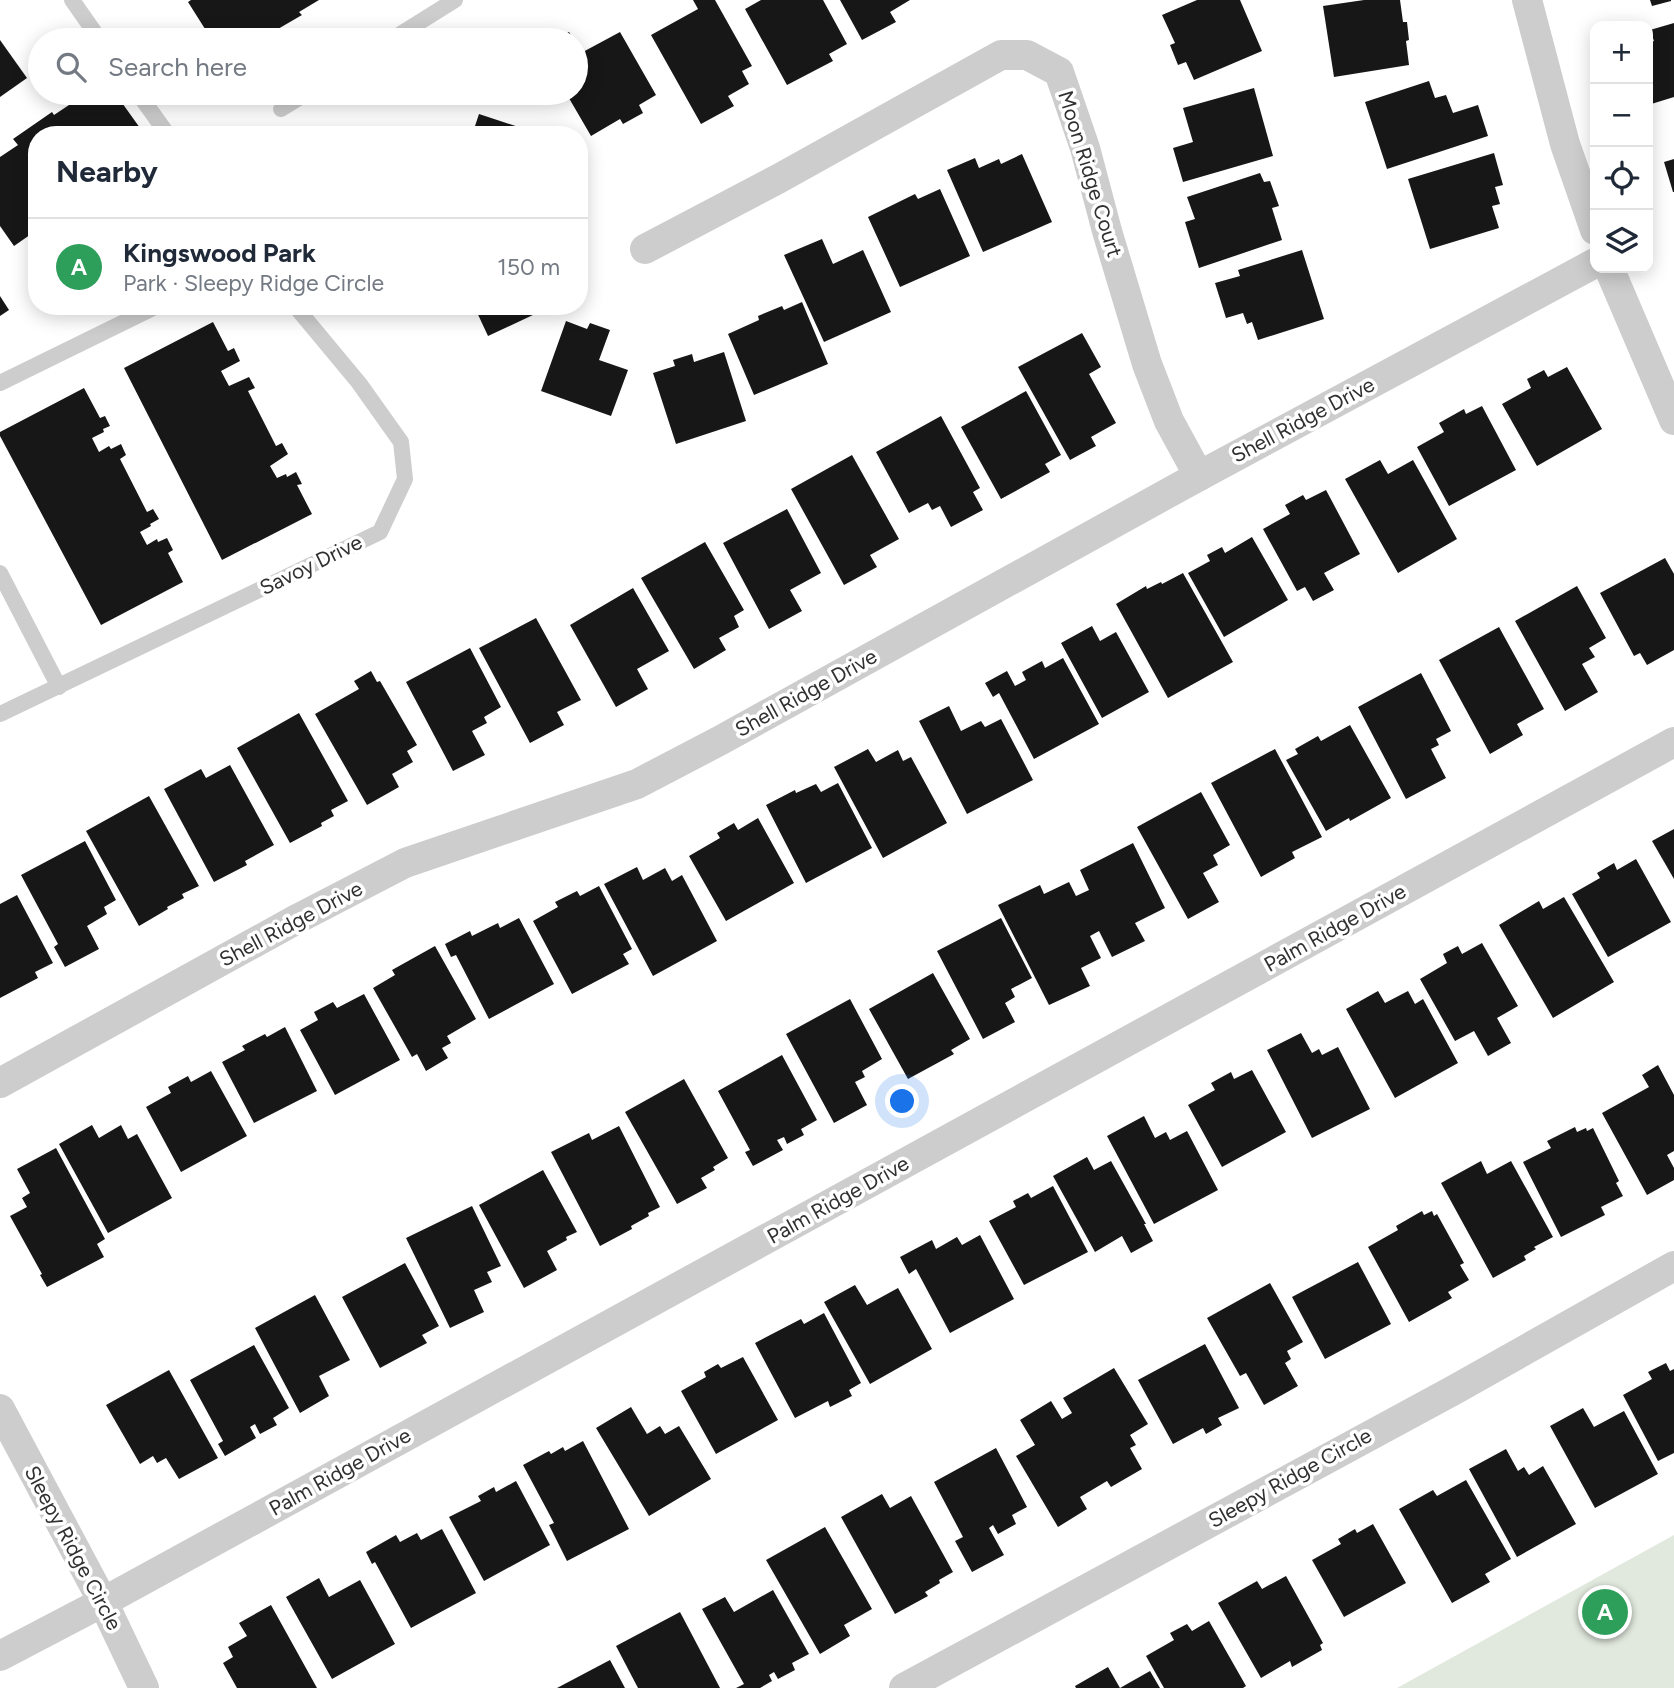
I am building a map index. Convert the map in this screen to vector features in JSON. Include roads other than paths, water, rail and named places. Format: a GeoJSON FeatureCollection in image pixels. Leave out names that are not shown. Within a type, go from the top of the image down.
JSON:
{"type":"FeatureCollection","features":[{"type":"Feature","properties":{"kind":"street"},"geometry":{"type":"LineString","coordinates":[[1527,0],[1565,144],[1590,216]]}},
{"type":"Feature","properties":{"kind":"street","name":"Moon Ridge Court"},"geometry":{"type":"LineString","coordinates":[[646,249],[1000,55],[1027,55],[1059,72],[1085,148],[1147,364],[1169,421],[1199,475]]}},
{"type":"Feature","properties":{"kind":"street","name":"Shell Ridge Drive"},"geometry":{"type":"LineString","coordinates":[[0,1083],[299,918],[405,863],[636,784],[721,740],[1199,475],[1590,266]]}},
{"type":"Feature","properties":{"kind":"street"},"geometry":{"type":"LineString","coordinates":[[1611,273],[1674,420]]}},
{"type":"Feature","properties":{"kind":"street","name":"Palm Ridge Drive"},"geometry":{"type":"LineString","coordinates":[[0,1656],[1674,742]]}},
{"type":"Feature","properties":{"kind":"street","name":"Sleepy Ridge Circle"},"geometry":{"type":"LineString","coordinates":[[904,1688],[1454,1390],[1674,1266]]}},
{"type":"Feature","properties":{"kind":"street","name":"Sleepy Ridge Circle"},"geometry":{"type":"LineString","coordinates":[[0,1409],[103,1602],[144,1688]]}},
{"type":"Feature","properties":{"kind":"lane"},"geometry":{"type":"LineString","coordinates":[[72,0],[92,28]]}},
{"type":"Feature","properties":{"kind":"lane"},"geometry":{"type":"LineString","coordinates":[[410,28],[455,0]]}},
{"type":"Feature","properties":{"kind":"lane"},"geometry":{"type":"LineString","coordinates":[[147,105],[162,126]]}},
{"type":"Feature","properties":{"kind":"lane"},"geometry":{"type":"LineString","coordinates":[[281,109],[288,105]]}},
{"type":"Feature","properties":{"kind":"lane"},"geometry":{"type":"LineString","coordinates":[[0,383],[139,315]]}},
{"type":"Feature","properties":{"kind":"lane","name":"Savoy Drive"},"geometry":{"type":"LineString","coordinates":[[0,715],[380,532],[405,479],[401,442],[359,383],[302,315]]}},
{"type":"Feature","properties":{"kind":"lane"},"geometry":{"type":"LineString","coordinates":[[0,573],[59,688]]}},
{"type":"Feature","properties":{"kind":"place","name":"Kingswood Park"},"geometry":{"type":"Point","coordinates":[1605,1612]}}]}
